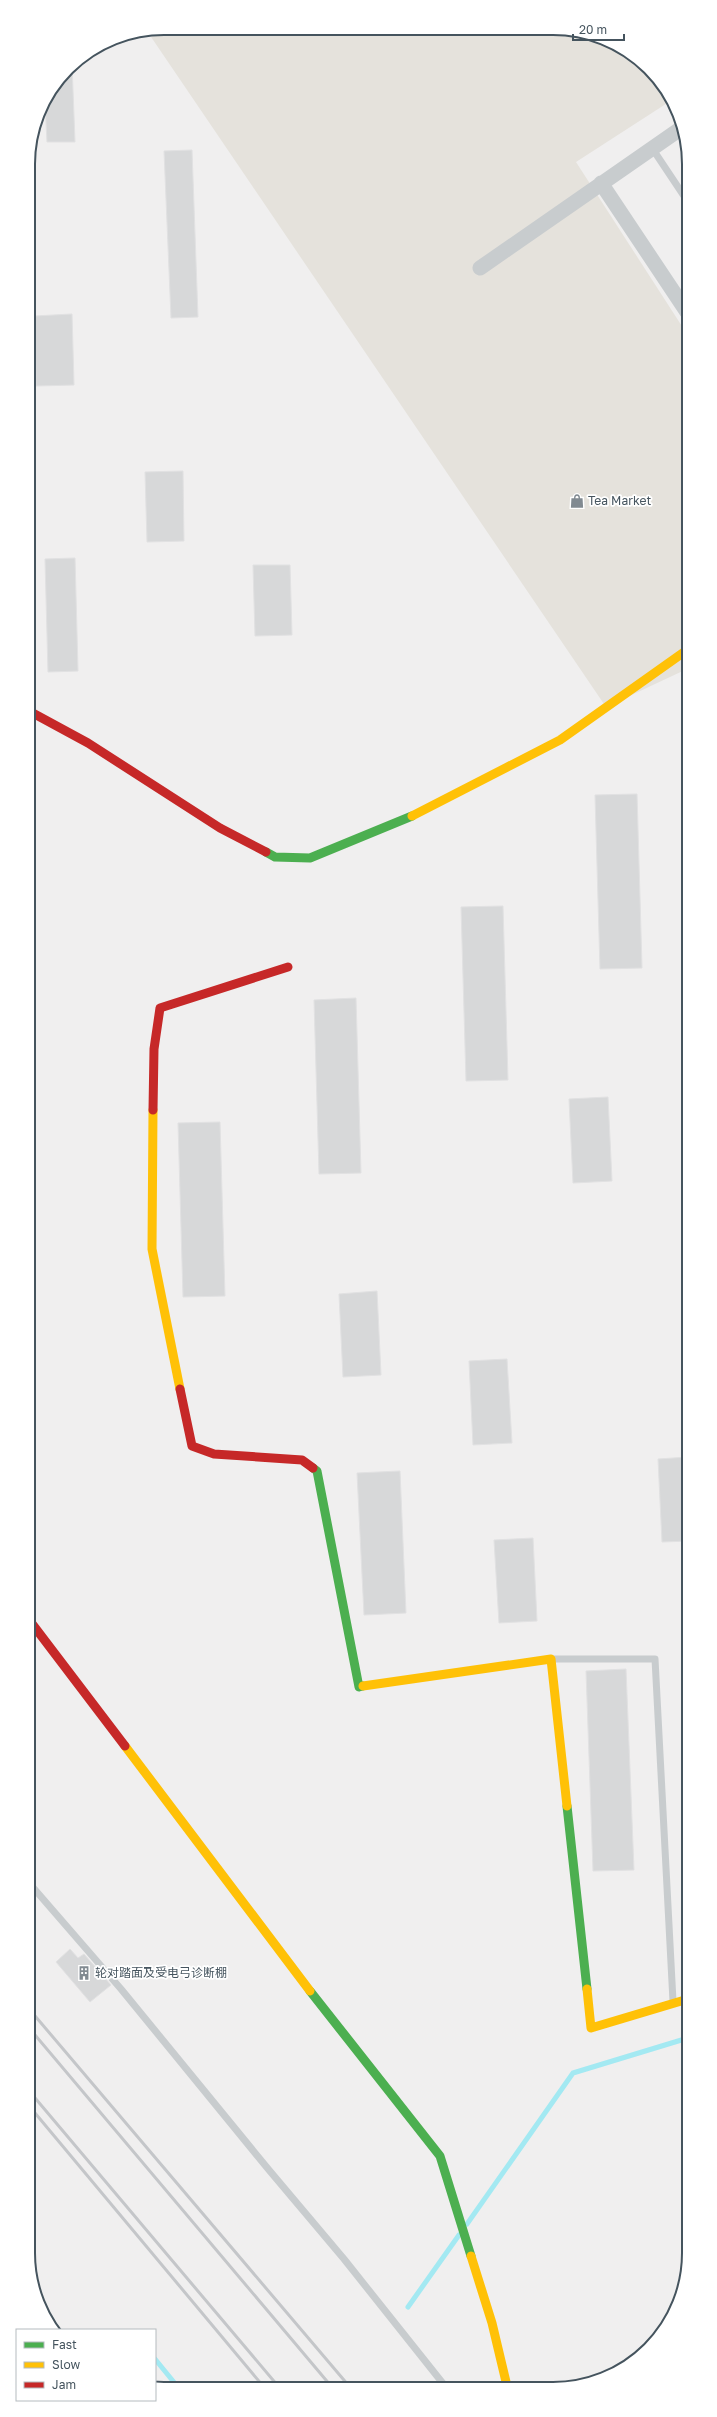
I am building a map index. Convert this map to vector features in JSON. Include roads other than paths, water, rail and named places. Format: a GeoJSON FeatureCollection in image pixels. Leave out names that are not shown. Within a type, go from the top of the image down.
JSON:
{"type":"FeatureCollection","features":[{"type":"Feature","properties":{"kind":"street"},"geometry":{"type":"LineString","coordinates":[[480,268],[677,131]]}},
{"type":"Feature","properties":{"kind":"street"},"geometry":{"type":"LineString","coordinates":[[601,183],[682,304]]}},
{"type":"Feature","properties":{"kind":"street"},"geometry":{"type":"LineString","coordinates":[[35,714],[88,743],[220,828],[275,857],[310,858],[402,821],[560,740],[682,654]]}},
{"type":"Feature","properties":{"kind":"street"},"geometry":{"type":"LineString","coordinates":[[288,967],[160,1008],[154,1049],[152,1249],[192,1446],[214,1454],[302,1460],[317,1471],[359,1687],[551,1659],[592,2028],[682,2001]]}},
{"type":"Feature","properties":{"kind":"street"},"geometry":{"type":"LineString","coordinates":[[35,1628],[320,2002],[440,2156],[492,2323],[506,2382]]}},
{"type":"Feature","properties":{"kind":"lane"},"geometry":{"type":"LineString","coordinates":[[652,148],[682,193]]}},
{"type":"Feature","properties":{"kind":"lane"},"geometry":{"type":"LineString","coordinates":[[551,1659],[655,1659],[673,2004]]}},
{"type":"Feature","properties":{"kind":"lane"},"geometry":{"type":"LineString","coordinates":[[35,1890],[121,1989],[268,2170],[344,2258],[442,2382]]}},
{"type":"Feature","properties":{"kind":"waterway"},"geometry":{"type":"LineString","coordinates":[[467,2224],[573,2073],[682,2040]]}},
{"type":"Feature","properties":{"kind":"waterway"},"geometry":{"type":"LineString","coordinates":[[408,2307],[459,2235]]}},
{"type":"Feature","properties":{"kind":"waterway"},"geometry":{"type":"LineString","coordinates":[[156,2360],[174,2382]]}},
{"type":"Feature","properties":{"kind":"railway"},"geometry":{"type":"LineString","coordinates":[[35,2016],[346,2382]]}},
{"type":"Feature","properties":{"kind":"railway"},"geometry":{"type":"LineString","coordinates":[[35,2035],[328,2382]]}},
{"type":"Feature","properties":{"kind":"railway"},"geometry":{"type":"LineString","coordinates":[[35,2098],[275,2382]]}},
{"type":"Feature","properties":{"kind":"railway"},"geometry":{"type":"LineString","coordinates":[[35,2113],[260,2382]]}},
{"type":"Feature","properties":{"kind":"place","name":"Tea Market"},"geometry":{"type":"Point","coordinates":[577,501]}},
{"type":"Feature","properties":{"kind":"place","name":"轮对踏面及受电弓诊断棚"},"geometry":{"type":"Point","coordinates":[84,1973]}}]}
